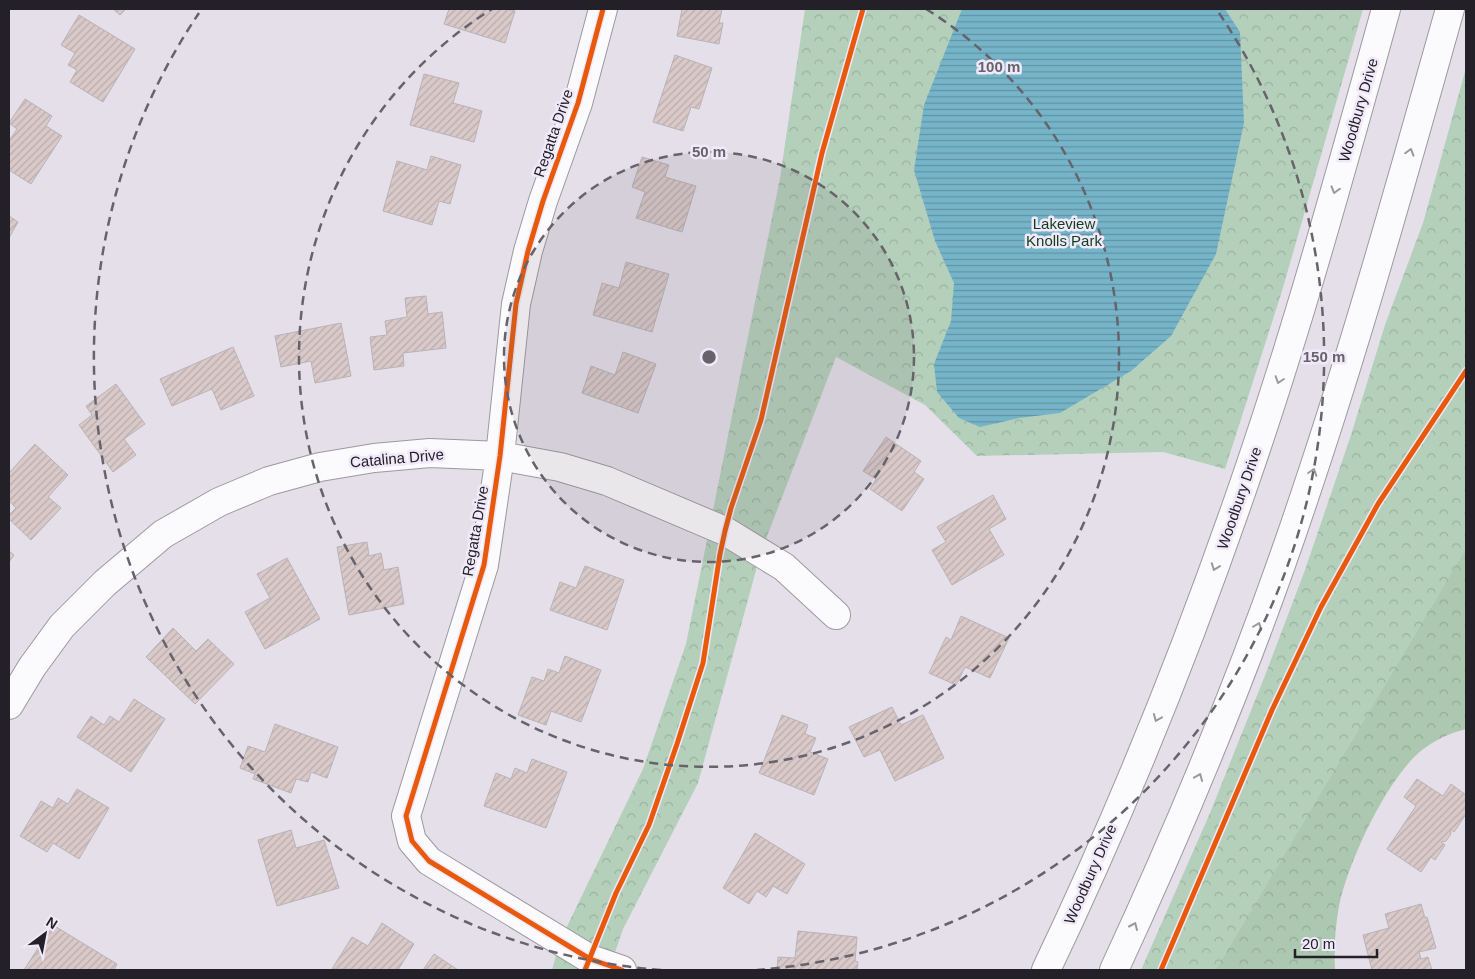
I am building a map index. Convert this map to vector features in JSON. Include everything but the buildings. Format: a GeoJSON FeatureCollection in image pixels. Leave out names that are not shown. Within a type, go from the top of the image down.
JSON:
{"type":"FeatureCollection","features":[{"type":"Feature","properties":{"kind":"street","name":"Regatta Drive"},"geometry":{"type":"LineString","coordinates":[[602,9],[578,103],[543,201],[528,251],[516,304],[500,456],[484,565],[406,816],[412,840],[429,861],[590,959],[622,970]]}},
{"type":"Feature","properties":{"kind":"street","name":"Woodbury Drive"},"geometry":{"type":"LineString","coordinates":[[1046,970],[1136,769],[1182,654],[1228,530],[1303,302],[1386,9]]}},
{"type":"Feature","properties":{"kind":"street"},"geometry":{"type":"LineString","coordinates":[[1114,970],[1201,770],[1238,679],[1284,555],[1363,317],[1450,9]]}},
{"type":"Feature","properties":{"kind":"street","name":"Catalina Drive"},"geometry":{"type":"LineString","coordinates":[[9,705],[32,667],[62,626],[105,583],[163,534],[218,502],[268,481],[320,467],[374,458],[430,453],[500,456],[560,467],[607,481],[725,531],[784,567],[836,615]]}},
{"type":"Feature","properties":{"kind":"green space","name":"Lakeview Knolls Park"},"geometry":{"type":"Polygon","coordinates":[[[805,9],[1363,9],[1282,291],[1225,469],[1163,452],[977,456],[925,405],[836,357],[761,552],[698,783],[623,929],[609,970],[552,970],[560,941],[643,769],[686,644],[780,178],[805,9]]]}},
{"type":"Feature","properties":{"kind":"green space"},"geometry":{"type":"Polygon","coordinates":[[[1466,68],[1466,549],[1216,970],[1141,970],[1210,813],[1305,570],[1350,438],[1385,325],[1423,223],[1466,68]]]}},
{"type":"Feature","properties":{"kind":"green space"},"geometry":{"type":"Polygon","coordinates":[[[1466,522],[1466,729],[1443,737],[1422,750],[1396,780],[1371,822],[1351,867],[1339,906],[1335,938],[1335,970],[1198,970],[1466,522]]]}},
{"type":"Feature","properties":{"kind":"water"},"geometry":{"type":"Polygon","coordinates":[[[962,9],[1225,9],[1240,32],[1244,123],[1216,254],[1171,336],[1131,371],[1060,413],[1019,418],[980,427],[959,418],[937,392],[934,364],[951,321],[954,283],[935,241],[914,170],[924,105],[962,9]]]}},
{"type":"Feature","properties":{"kind":"cycle path"},"geometry":{"type":"LineString","coordinates":[[603,9],[578,103],[543,201],[528,251],[516,304],[500,456],[484,565],[406,816],[412,841],[429,861],[590,959],[622,970]]}},
{"type":"Feature","properties":{"kind":"cycle path"},"geometry":{"type":"LineString","coordinates":[[585,970],[616,893],[649,825],[703,663],[725,531],[761,420],[822,153],[863,9]]}},
{"type":"Feature","properties":{"kind":"cycle path"},"geometry":{"type":"LineString","coordinates":[[1161,970],[1272,710],[1321,607],[1378,504],[1466,371]]}}]}
